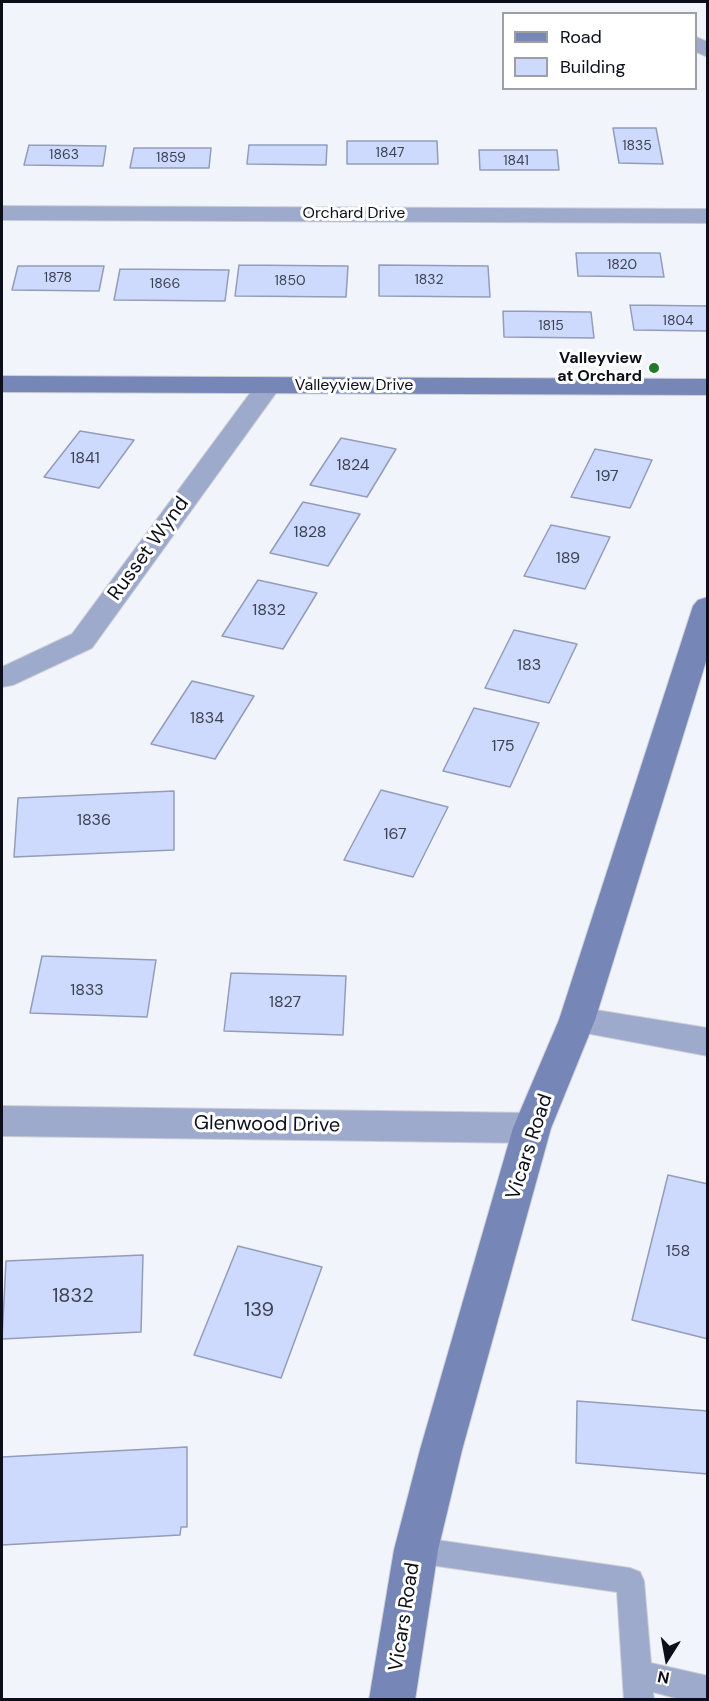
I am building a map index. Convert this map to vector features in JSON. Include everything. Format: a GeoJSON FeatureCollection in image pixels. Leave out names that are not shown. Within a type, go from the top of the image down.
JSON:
{"type":"FeatureCollection","features":[{"type":"Feature","properties":{"kind":"street","name":"Orchard Drive"},"geometry":{"type":"LineString","coordinates":[[2,213],[708,216]]}},
{"type":"Feature","properties":{"kind":"street","name":"Valleyview Drive"},"geometry":{"type":"LineString","coordinates":[[2,384],[708,387]]}},
{"type":"Feature","properties":{"kind":"street","name":"Russet Wynd"},"geometry":{"type":"LineString","coordinates":[[2,678],[82,641],[268,386]]}},
{"type":"Feature","properties":{"kind":"street","name":"Vicars Road"},"geometry":{"type":"LineString","coordinates":[[392,1700],[416,1550],[441,1450],[532,1128],[577,1020],[708,606]]}},
{"type":"Feature","properties":{"kind":"street"},"geometry":{"type":"LineString","coordinates":[[577,1020],[708,1042]]}},
{"type":"Feature","properties":{"kind":"street","name":"Glenwood Drive"},"geometry":{"type":"LineString","coordinates":[[2,1121],[532,1128]]}},
{"type":"Feature","properties":{"kind":"lane"},"geometry":{"type":"LineString","coordinates":[[416,1550],[630,1581],[638,1687],[708,1691]]}},
{"type":"Feature","properties":{"kind":"building"},"geometry":{"type":"Polygon","coordinates":[[[613,128],[656,128],[663,164],[619,163],[613,128]]]}},
{"type":"Feature","properties":{"kind":"building"},"geometry":{"type":"Polygon","coordinates":[[[347,141],[437,141],[438,164],[347,164],[347,141]]]}},
{"type":"Feature","properties":{"kind":"building"},"geometry":{"type":"Polygon","coordinates":[[[29,145],[106,146],[103,166],[24,165],[29,145]]]}},
{"type":"Feature","properties":{"kind":"building"},"geometry":{"type":"Polygon","coordinates":[[[249,145],[327,145],[326,165],[247,164],[249,145]]]}},
{"type":"Feature","properties":{"kind":"building"},"geometry":{"type":"Polygon","coordinates":[[[134,148],[211,148],[209,168],[130,168],[134,148]]]}},
{"type":"Feature","properties":{"kind":"building"},"geometry":{"type":"Polygon","coordinates":[[[479,150],[557,150],[559,170],[480,170],[479,150]]]}},
{"type":"Feature","properties":{"kind":"building"},"geometry":{"type":"Polygon","coordinates":[[[576,253],[660,253],[664,277],[578,276],[576,253]]]}},
{"type":"Feature","properties":{"kind":"building"},"geometry":{"type":"Polygon","coordinates":[[[239,265],[348,266],[346,297],[235,296],[239,265]]]}},
{"type":"Feature","properties":{"kind":"building"},"geometry":{"type":"Polygon","coordinates":[[[379,265],[488,266],[490,297],[379,296],[379,265]]]}},
{"type":"Feature","properties":{"kind":"building"},"geometry":{"type":"Polygon","coordinates":[[[18,266],[104,266],[99,291],[12,290],[18,266]]]}},
{"type":"Feature","properties":{"kind":"building"},"geometry":{"type":"Polygon","coordinates":[[[120,269],[229,270],[225,301],[114,300],[120,269]]]}},
{"type":"Feature","properties":{"kind":"building"},"geometry":{"type":"Polygon","coordinates":[[[630,305],[708,306],[708,331],[634,330],[630,305]]]}},
{"type":"Feature","properties":{"kind":"building"},"geometry":{"type":"Polygon","coordinates":[[[503,311],[591,312],[594,338],[504,337],[503,311]]]}},
{"type":"Feature","properties":{"kind":"building"},"geometry":{"type":"Polygon","coordinates":[[[80,431],[134,440],[99,488],[44,477],[80,431]]]}},
{"type":"Feature","properties":{"kind":"building"},"geometry":{"type":"Polygon","coordinates":[[[341,438],[396,449],[367,497],[310,485],[341,438]]]}},
{"type":"Feature","properties":{"kind":"building"},"geometry":{"type":"Polygon","coordinates":[[[595,449],[652,460],[630,508],[571,497],[595,449]]]}},
{"type":"Feature","properties":{"kind":"building"},"geometry":{"type":"Polygon","coordinates":[[[303,502],[360,514],[328,566],[270,553],[303,502]]]}},
{"type":"Feature","properties":{"kind":"building"},"geometry":{"type":"Polygon","coordinates":[[[551,525],[610,537],[585,589],[524,576],[551,525]]]}},
{"type":"Feature","properties":{"kind":"building"},"geometry":{"type":"Polygon","coordinates":[[[258,580],[317,593],[283,649],[222,636],[258,580]]]}},
{"type":"Feature","properties":{"kind":"building"},"geometry":{"type":"Polygon","coordinates":[[[514,630],[577,644],[549,703],[485,688],[514,630]]]}},
{"type":"Feature","properties":{"kind":"building"},"geometry":{"type":"Polygon","coordinates":[[[192,681],[254,696],[215,759],[151,744],[192,681]]]}},
{"type":"Feature","properties":{"kind":"building"},"geometry":{"type":"Polygon","coordinates":[[[474,708],[539,723],[510,787],[443,771],[474,708]]]}},
{"type":"Feature","properties":{"kind":"building"},"geometry":{"type":"Polygon","coordinates":[[[381,790],[448,807],[413,877],[344,860],[381,790]]]}},
{"type":"Feature","properties":{"kind":"building"},"geometry":{"type":"Polygon","coordinates":[[[174,791],[174,850],[14,857],[18,798],[174,791]]]}},
{"type":"Feature","properties":{"kind":"building"},"geometry":{"type":"Polygon","coordinates":[[[42,956],[156,960],[147,1017],[30,1013],[42,956]]]}},
{"type":"Feature","properties":{"kind":"building"},"geometry":{"type":"Polygon","coordinates":[[[231,973],[346,976],[343,1035],[224,1031],[231,973]]]}},
{"type":"Feature","properties":{"kind":"building"},"geometry":{"type":"Polygon","coordinates":[[[668,1175],[708,1184],[708,1339],[632,1320],[668,1175]]]}},
{"type":"Feature","properties":{"kind":"building"},"geometry":{"type":"Polygon","coordinates":[[[238,1246],[322,1267],[281,1378],[194,1355],[238,1246]]]}},
{"type":"Feature","properties":{"kind":"building"},"geometry":{"type":"Polygon","coordinates":[[[143,1255],[141,1332],[2,1339],[6,1261],[143,1255]]]}},
{"type":"Feature","properties":{"kind":"building"},"geometry":{"type":"Polygon","coordinates":[[[577,1401],[708,1411],[708,1474],[576,1463],[577,1401]]]}},
{"type":"Feature","properties":{"kind":"building"},"geometry":{"type":"Polygon","coordinates":[[[187,1447],[187,1527],[181,1527],[180,1535],[2,1545],[2,1457],[187,1447]]]}},
{"type":"Feature","properties":{"kind":"place","name":"Valleyview at Orchard"},"geometry":{"type":"Point","coordinates":[654,368]}}]}
